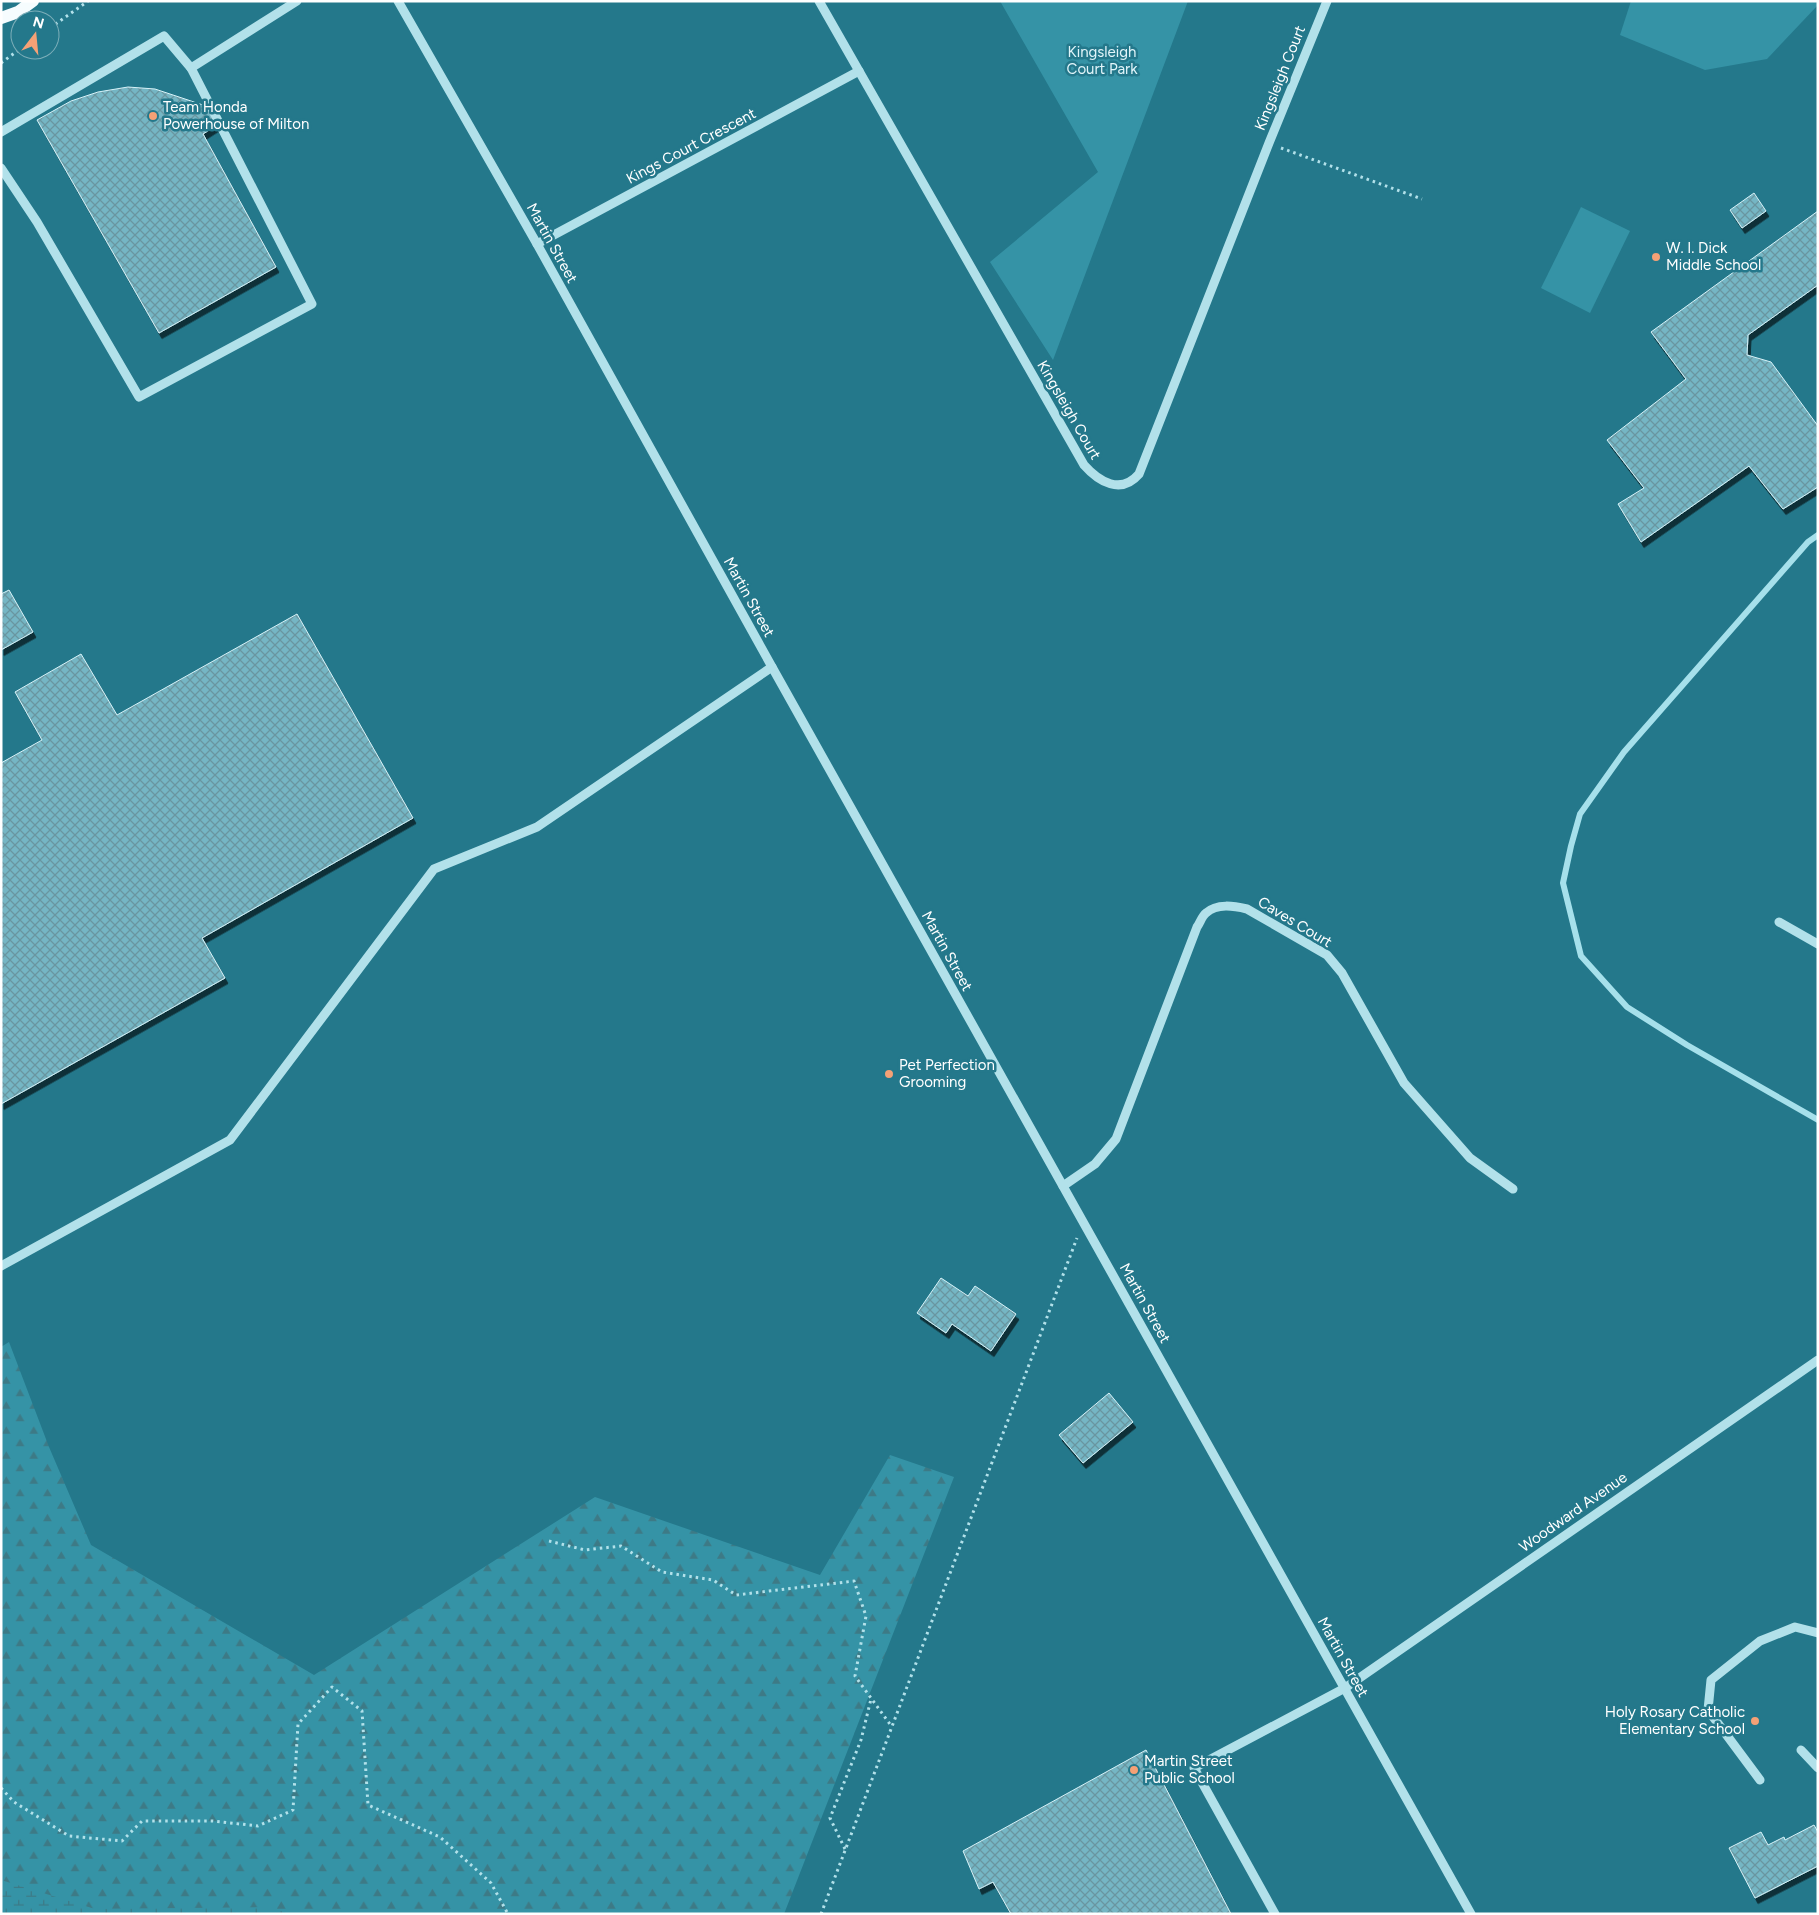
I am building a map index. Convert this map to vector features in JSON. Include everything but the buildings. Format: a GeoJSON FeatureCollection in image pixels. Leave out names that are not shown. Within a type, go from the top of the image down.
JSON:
{"type":"FeatureCollection","features":[{"type":"Feature","properties":{"kind":"main road"},"geometry":{"type":"LineString","coordinates":[[1,18],[18,12],[33,1]]}},
{"type":"Feature","properties":{"kind":"street"},"geometry":{"type":"LineString","coordinates":[[191,68],[297,1]]}},
{"type":"Feature","properties":{"kind":"street","name":"Martin Street"},"geometry":{"type":"LineString","coordinates":[[398,1],[1471,1914]]}},
{"type":"Feature","properties":{"kind":"street","name":"Kingsleigh Court"},"geometry":{"type":"LineString","coordinates":[[819,1],[1084,465],[1096,476],[1115,485],[1130,482],[1139,474],[1327,1]]}},
{"type":"Feature","properties":{"kind":"street"},"geometry":{"type":"LineString","coordinates":[[1,132],[164,36],[191,68],[312,304],[139,397],[37,222],[1,168]]}},
{"type":"Feature","properties":{"kind":"street","name":"Kings Court Crescent"},"geometry":{"type":"LineString","coordinates":[[536,244],[859,71]]}},
{"type":"Feature","properties":{"kind":"street"},"geometry":{"type":"LineString","coordinates":[[1,1266],[230,1140],[434,868],[537,827],[772,667]]}},
{"type":"Feature","properties":{"kind":"street","name":"Caves Court"},"geometry":{"type":"LineString","coordinates":[[1063,1186],[1094,1164],[1116,1139],[1197,927],[1206,913],[1217,907],[1233,905],[1247,909],[1327,955],[1342,974],[1404,1083],[1470,1158],[1513,1189]]}},
{"type":"Feature","properties":{"kind":"street"},"geometry":{"type":"LineString","coordinates":[[1779,922],[1818,944]]}},
{"type":"Feature","properties":{"kind":"street","name":"Woodward Avenue"},"geometry":{"type":"LineString","coordinates":[[1275,1914],[1194,1768],[1345,1688],[1818,1360]]}},
{"type":"Feature","properties":{"kind":"street"},"geometry":{"type":"LineString","coordinates":[[1760,1780],[1708,1710],[1711,1680],[1760,1641],[1795,1626],[1818,1633]]}},
{"type":"Feature","properties":{"kind":"street"},"geometry":{"type":"LineString","coordinates":[[1801,1750],[1818,1768]]}},
{"type":"Feature","properties":{"kind":"path"},"geometry":{"type":"LineString","coordinates":[[60,21],[88,1]]}},
{"type":"Feature","properties":{"kind":"path"},"geometry":{"type":"LineString","coordinates":[[1269,143],[1422,199]]}},
{"type":"Feature","properties":{"kind":"path"},"geometry":{"type":"LineString","coordinates":[[821,1914],[1083,1221]]}},
{"type":"Feature","properties":{"kind":"path"},"geometry":{"type":"LineString","coordinates":[[550,1541],[585,1550],[621,1546],[662,1572],[713,1580],[736,1595],[854,1581],[866,1616],[855,1676],[892,1727]]}},
{"type":"Feature","properties":{"kind":"path"},"geometry":{"type":"LineString","coordinates":[[1,1788],[14,1802],[69,1836],[122,1841],[142,1821],[213,1821],[258,1826],[293,1810],[298,1724],[332,1687],[362,1711],[368,1804],[440,1838],[491,1882],[508,1914]]}},
{"type":"Feature","properties":{"kind":"path"},"geometry":{"type":"LineString","coordinates":[[845,1850],[830,1818],[861,1740],[871,1699]]}},
{"type":"Feature","properties":{"kind":"green space","name":"Kingsleigh Court Park"},"geometry":{"type":"Polygon","coordinates":[[[1000,1],[1188,1],[1053,360],[990,262],[1098,172],[1000,1]]]}},
{"type":"Feature","properties":{"kind":"green space"},"geometry":{"type":"Polygon","coordinates":[[[1631,1],[1818,1],[1818,5],[1767,59],[1705,70],[1620,35],[1631,1]]]}},
{"type":"Feature","properties":{"kind":"green space"},"geometry":{"type":"Polygon","coordinates":[[[1581,207],[1630,231],[1590,313],[1541,288],[1581,207]]]}},
{"type":"Feature","properties":{"kind":"green space"},"geometry":{"type":"Polygon","coordinates":[[[9,1342],[49,1447],[91,1545],[314,1675],[595,1497],[820,1575],[890,1455],[954,1477],[784,1914],[1,1914],[1,1347],[9,1342]]]}},
{"type":"Feature","properties":{"kind":"green space"},"geometry":{"type":"Polygon","coordinates":[[[1,1880],[95,1909],[267,1907],[291,1914],[1,1914],[1,1880]]]}},
{"type":"Feature","properties":{"kind":"waterway"},"geometry":{"type":"LineString","coordinates":[[1818,535],[1808,542],[1624,752],[1580,814],[1563,883],[1581,956],[1627,1007],[1687,1045],[1818,1120]]}},
{"type":"Feature","properties":{"kind":"place","name":"Team Honda Powerhouse of Milton"},"geometry":{"type":"Point","coordinates":[153,116]}},
{"type":"Feature","properties":{"kind":"place","name":"W. I. Dick Middle School"},"geometry":{"type":"Point","coordinates":[1656,257]}},
{"type":"Feature","properties":{"kind":"place","name":"Pet Perfection Grooming"},"geometry":{"type":"Point","coordinates":[889,1074]}},
{"type":"Feature","properties":{"kind":"place","name":"Holy Rosary Catholic Elementary School"},"geometry":{"type":"Point","coordinates":[1755,1721]}},
{"type":"Feature","properties":{"kind":"place","name":"Martin Street Public School"},"geometry":{"type":"Point","coordinates":[1134,1770]}}]}
